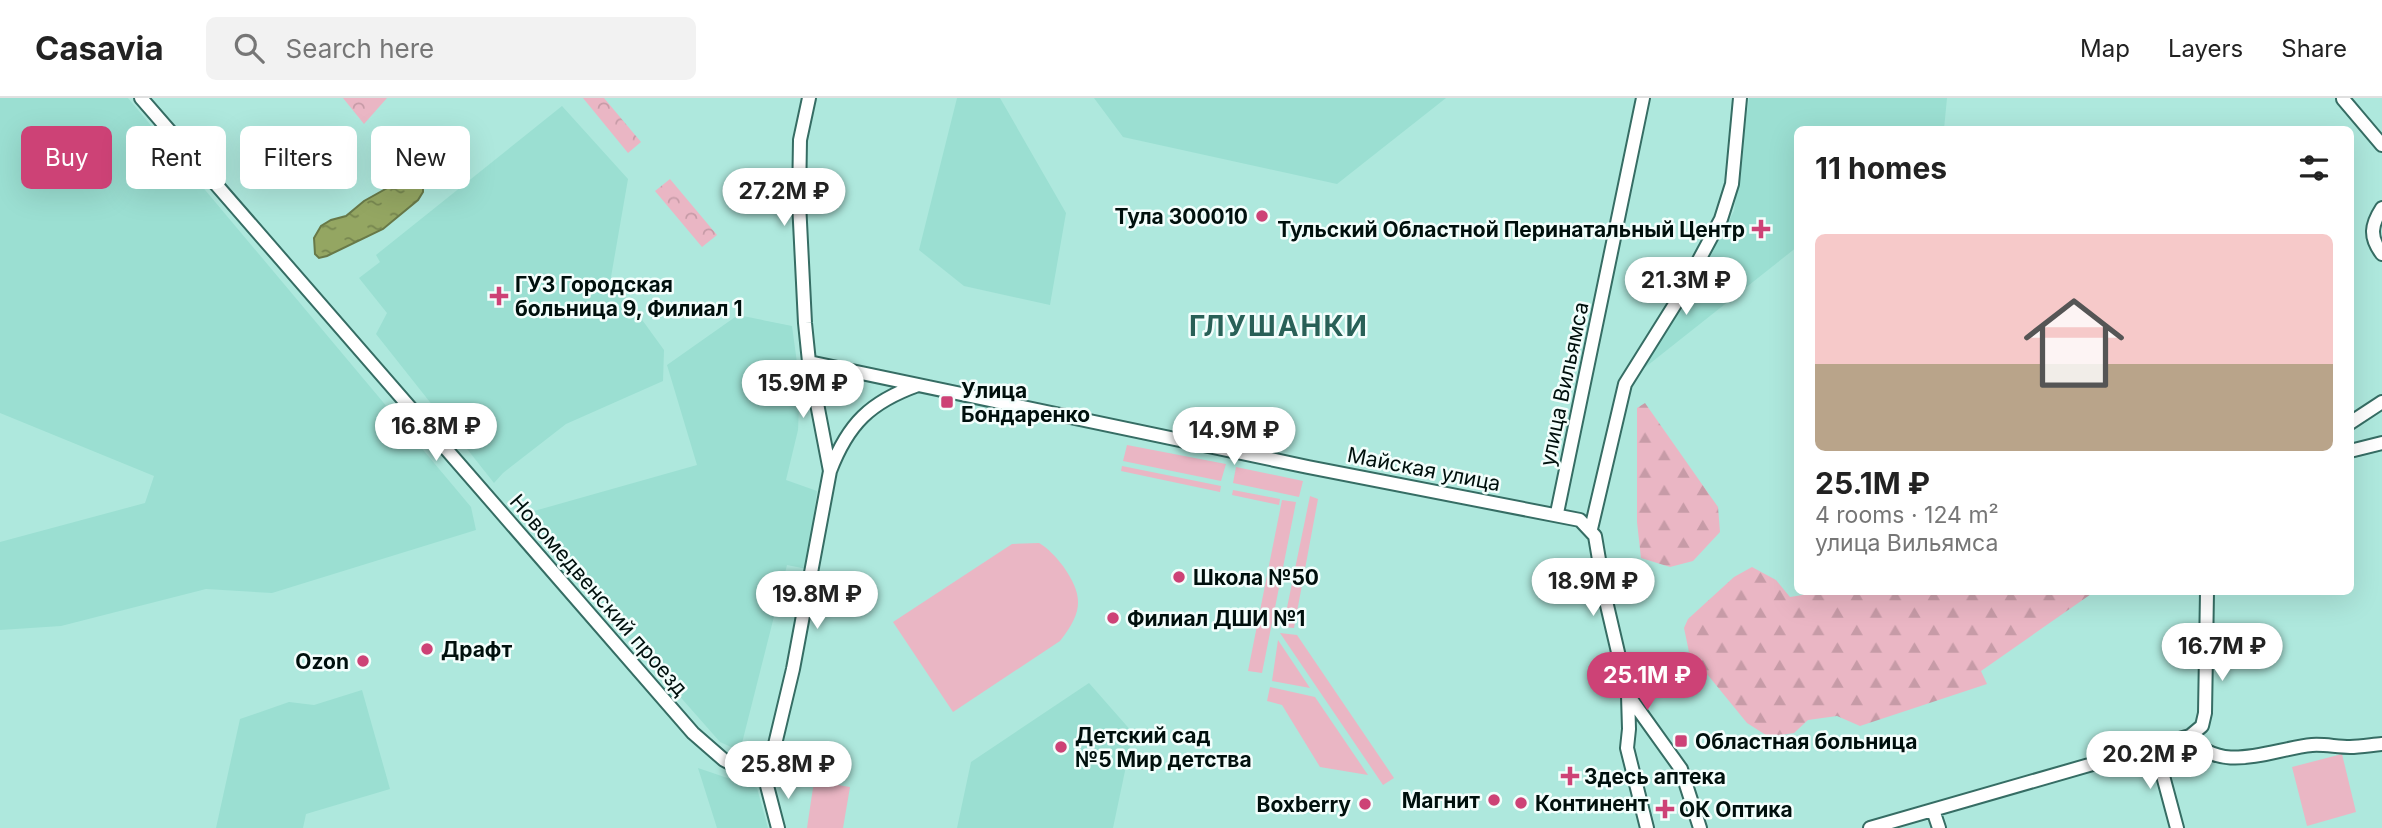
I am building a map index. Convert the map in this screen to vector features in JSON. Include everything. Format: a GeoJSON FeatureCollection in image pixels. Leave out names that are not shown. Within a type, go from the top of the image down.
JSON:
{"type":"FeatureCollection","features":[{"type":"Feature","properties":{"kind":"street","name":"Новомедвенский проезд"},"geometry":{"type":"LineString","coordinates":[[141,98],[693,733],[724,760],[766,782]]}},
{"type":"Feature","properties":{"kind":"street"},"geometry":{"type":"LineString","coordinates":[[809,98],[800,140],[799,202],[805,323],[809,362],[830,471]]}},
{"type":"Feature","properties":{"kind":"street","name":"улица Вильямса"},"geometry":{"type":"LineString","coordinates":[[1557,513],[1643,98]]}},
{"type":"Feature","properties":{"kind":"street"},"geometry":{"type":"LineString","coordinates":[[1647,828],[1627,748],[1628,695],[1606,601],[1595,536],[1591,529],[1625,384],[1677,301],[1721,219],[1732,184],[1740,98]]}},
{"type":"Feature","properties":{"kind":"street"},"geometry":{"type":"LineString","coordinates":[[2343,99],[2382,145]]}},
{"type":"Feature","properties":{"kind":"street"},"geometry":{"type":"LineString","coordinates":[[2382,208],[2373,221],[2371,236],[2382,254]]}},
{"type":"Feature","properties":{"kind":"street","name":"Майская улица"},"geometry":{"type":"LineString","coordinates":[[809,362],[1308,467],[1557,513],[1580,520],[1591,529]]}},
{"type":"Feature","properties":{"kind":"street"},"geometry":{"type":"LineString","coordinates":[[778,828],[766,782],[793,669],[830,471],[841,443],[860,419],[886,399],[919,385]]}},
{"type":"Feature","properties":{"kind":"street"},"geometry":{"type":"LineString","coordinates":[[2354,420],[2382,402]]}},
{"type":"Feature","properties":{"kind":"street"},"geometry":{"type":"LineString","coordinates":[[2354,450],[2382,443]]}},
{"type":"Feature","properties":{"kind":"street"},"geometry":{"type":"LineString","coordinates":[[1870,828],[2190,736],[2202,726],[2205,713],[2207,595]]}},
{"type":"Feature","properties":{"kind":"street"},"geometry":{"type":"LineString","coordinates":[[1628,695],[1682,769],[1700,828]]}},
{"type":"Feature","properties":{"kind":"street"},"geometry":{"type":"LineString","coordinates":[[1629,729],[1649,728],[1656,733]]}},
{"type":"Feature","properties":{"kind":"street"},"geometry":{"type":"LineString","coordinates":[[2190,736],[2203,751],[2213,756],[2241,758],[2313,745],[2350,747],[2382,744]]}},
{"type":"Feature","properties":{"kind":"street"},"geometry":{"type":"LineString","coordinates":[[2155,746],[2177,828]]}},
{"type":"Feature","properties":{"kind":"street"},"geometry":{"type":"LineString","coordinates":[[1933,810],[1938,828]]}},
{"type":"Feature","properties":{"kind":"shaded area"},"geometry":{"type":"Polygon","coordinates":[[[0,98],[128,98],[151,126],[126,126],[126,189],[204,189],[471,507],[476,530],[272,593],[206,589],[61,626],[0,630],[0,542],[145,503],[154,476],[0,413],[0,98]]]}},
{"type":"Feature","properties":{"kind":"shaded area"},"geometry":{"type":"Polygon","coordinates":[[[957,98],[1000,98],[1066,213],[1050,305],[964,286],[919,250],[957,98]]]}},
{"type":"Feature","properties":{"kind":"shaded area"},"geometry":{"type":"Polygon","coordinates":[[[1094,98],[1446,98],[1337,184],[1123,137],[1094,98]]]}},
{"type":"Feature","properties":{"kind":"shaded area","name":"Тульский Областной Перинатальный Центр"},"geometry":{"type":"Polygon","coordinates":[[[1749,98],[1947,98],[1944,126],[1794,126],[1794,249],[1638,373],[1686,303],[1734,211],[1749,98]]]}},
{"type":"Feature","properties":{"kind":"shaded area","name":"ГУЗ Городская больница 9, Филиал 1"},"geometry":{"type":"Polygon","coordinates":[[[562,106],[628,179],[611,277],[664,350],[663,381],[566,424],[494,483],[376,334],[387,313],[359,278],[380,262],[376,255],[458,189],[470,189],[470,180],[562,106]]]}},
{"type":"Feature","properties":{"kind":"shaded area"},"geometry":{"type":"Polygon","coordinates":[[[738,315],[792,326],[800,385],[798,430],[786,480],[817,491],[807,569],[787,565],[740,751],[720,742],[520,515],[697,465],[667,365],[738,315]]]}},
{"type":"Feature","properties":{"kind":"shaded area","name":"Детский сад №5 Мир детства"},"geometry":{"type":"Polygon","coordinates":[[[1089,683],[1133,733],[1113,828],[957,828],[971,762],[1089,683]]]}},
{"type":"Feature","properties":{"kind":"shaded area"},"geometry":{"type":"Polygon","coordinates":[[[362,690],[390,789],[306,814],[303,828],[216,828],[240,719],[289,702],[314,705],[362,690]]]}},
{"type":"Feature","properties":{"kind":"shaded area"},"geometry":{"type":"Polygon","coordinates":[[[698,768],[757,788],[768,828],[717,828],[698,768]]]}},
{"type":"Feature","properties":{"kind":"green space"},"geometry":{"type":"Polygon","coordinates":[[[343,98],[387,98],[364,124],[343,98]]]}},
{"type":"Feature","properties":{"kind":"green space"},"geometry":{"type":"Polygon","coordinates":[[[583,98],[604,98],[641,142],[628,153],[583,98]]]}},
{"type":"Feature","properties":{"kind":"green space"},"geometry":{"type":"Polygon","coordinates":[[[670,179],[717,235],[702,247],[655,191],[670,179]]]}},
{"type":"Feature","properties":{"kind":"green space"},"geometry":{"type":"Polygon","coordinates":[[[1645,403],[1718,507],[1720,532],[1693,561],[1670,567],[1641,558],[1637,522],[1637,408],[1645,403]]]}},
{"type":"Feature","properties":{"kind":"green space"},"geometry":{"type":"Polygon","coordinates":[[[1127,445],[1226,464],[1221,481],[1123,461],[1127,445]]]}},
{"type":"Feature","properties":{"kind":"green space"},"geometry":{"type":"Polygon","coordinates":[[[1122,466],[1221,486],[1220,492],[1121,471],[1122,466]]]}},
{"type":"Feature","properties":{"kind":"green space"},"geometry":{"type":"Polygon","coordinates":[[[1236,467],[1303,481],[1299,497],[1233,483],[1236,467]]]}},
{"type":"Feature","properties":{"kind":"green space"},"geometry":{"type":"Polygon","coordinates":[[[1233,490],[1280,499],[1279,505],[1232,495],[1233,490]]]}},
{"type":"Feature","properties":{"kind":"green space"},"geometry":{"type":"Polygon","coordinates":[[[1310,496],[1318,499],[1294,628],[1283,627],[1310,496]]]}},
{"type":"Feature","properties":{"kind":"green space"},"geometry":{"type":"Polygon","coordinates":[[[1282,500],[1296,502],[1262,673],[1248,671],[1282,500]]]}},
{"type":"Feature","properties":{"kind":"green space"},"geometry":{"type":"Polygon","coordinates":[[[1039,543],[1060,563],[1075,586],[1077,612],[1068,631],[1060,641],[953,712],[893,622],[1012,544],[1039,543]]]}},
{"type":"Feature","properties":{"kind":"green space"},"geometry":{"type":"Polygon","coordinates":[[[1752,567],[1776,580],[1790,597],[2090,595],[1981,671],[1987,684],[1860,726],[1837,716],[1808,720],[1794,733],[1769,737],[1747,723],[1689,652],[1684,628],[1688,619],[1734,577],[1752,567]]]}},
{"type":"Feature","properties":{"kind":"green space"},"geometry":{"type":"Polygon","coordinates":[[[1280,633],[1297,635],[1394,778],[1383,785],[1280,633]]]}},
{"type":"Feature","properties":{"kind":"green space"},"geometry":{"type":"Polygon","coordinates":[[[1278,640],[1310,688],[1272,681],[1278,640]]]}},
{"type":"Feature","properties":{"kind":"green space"},"geometry":{"type":"Polygon","coordinates":[[[1270,687],[1315,697],[1368,775],[1320,767],[1282,705],[1267,701],[1270,687]]]}},
{"type":"Feature","properties":{"kind":"green space"},"geometry":{"type":"Polygon","coordinates":[[[2342,754],[2356,812],[2307,826],[2292,767],[2342,754]]]}},
{"type":"Feature","properties":{"kind":"green space"},"geometry":{"type":"Polygon","coordinates":[[[814,781],[850,787],[843,828],[807,828],[814,781]]]}},
{"type":"Feature","properties":{"kind":"water"},"geometry":{"type":"Polygon","coordinates":[[[386,189],[423,189],[418,200],[383,229],[319,258],[315,254],[314,238],[321,226],[346,216],[364,201],[386,189]]]}},
{"type":"Feature","properties":{"kind":"place","name":"Тула 300010"},"geometry":{"type":"Point","coordinates":[1262,216]}},
{"type":"Feature","properties":{"kind":"place","name":"Тульский Областной Перинатальный Центр"},"geometry":{"type":"Point","coordinates":[1761,229]}},
{"type":"Feature","properties":{"kind":"place","name":"ГУЗ Городская больница 9, Филиал 1"},"geometry":{"type":"Point","coordinates":[499,296]}},
{"type":"Feature","properties":{"kind":"place","name":"Улица Бондаренко"},"geometry":{"type":"Point","coordinates":[947,402]}},
{"type":"Feature","properties":{"kind":"place","name":"Школа №50"},"geometry":{"type":"Point","coordinates":[1179,577]}},
{"type":"Feature","properties":{"kind":"place","name":"Филиал ДШИ №1"},"geometry":{"type":"Point","coordinates":[1113,618]}},
{"type":"Feature","properties":{"kind":"place","name":"Драфт"},"geometry":{"type":"Point","coordinates":[427,649]}},
{"type":"Feature","properties":{"kind":"place","name":"Ozon"},"geometry":{"type":"Point","coordinates":[363,661]}},
{"type":"Feature","properties":{"kind":"place","name":"Областная больница"},"geometry":{"type":"Point","coordinates":[1681,741]}},
{"type":"Feature","properties":{"kind":"place","name":"Детский сад №5 Мир детства"},"geometry":{"type":"Point","coordinates":[1061,747]}},
{"type":"Feature","properties":{"kind":"place","name":"Здесь аптека"},"geometry":{"type":"Point","coordinates":[1570,776]}},
{"type":"Feature","properties":{"kind":"place","name":"Магнит"},"geometry":{"type":"Point","coordinates":[1494,800]}},
{"type":"Feature","properties":{"kind":"place","name":"Континент"},"geometry":{"type":"Point","coordinates":[1521,803]}},
{"type":"Feature","properties":{"kind":"place","name":"Boxberry"},"geometry":{"type":"Point","coordinates":[1365,804]}},
{"type":"Feature","properties":{"kind":"place","name":"ОК Оптика"},"geometry":{"type":"Point","coordinates":[1665,809]}},
{"type":"Feature","properties":{"kind":"district","name":"ГЛУШАНКИ"},"geometry":{"type":"Point","coordinates":[1279,326]}}]}
